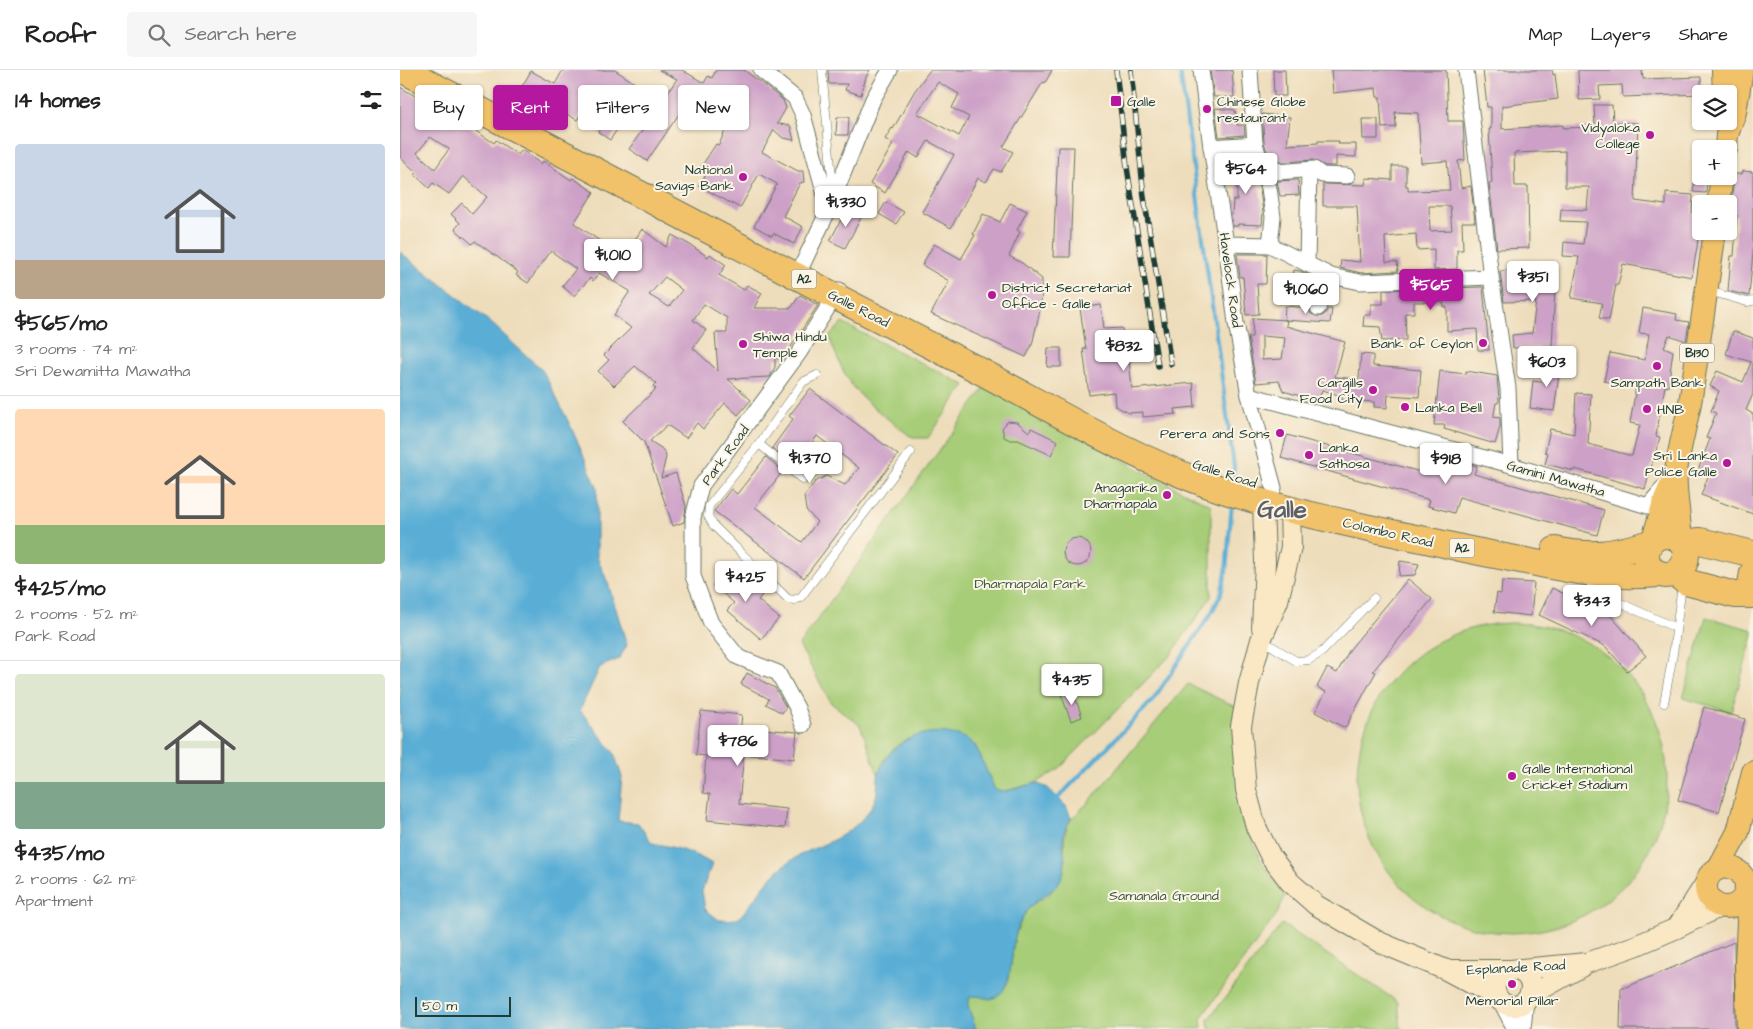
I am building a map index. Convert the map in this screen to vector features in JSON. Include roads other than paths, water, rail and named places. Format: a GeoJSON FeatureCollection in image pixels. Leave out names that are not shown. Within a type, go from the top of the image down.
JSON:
{"type":"FeatureCollection","features":[{"type":"Feature","properties":{"kind":"highway","name":"Galle Road"},"geometry":{"type":"LineString","coordinates":[[403,70],[800,271]]}},
{"type":"Feature","properties":{"kind":"highway","name":"Galle Road"},"geometry":{"type":"LineString","coordinates":[[431,70],[1105,438],[1155,462],[1210,477],[1274,501]]}},
{"type":"Feature","properties":{"kind":"highway","name":"Colombo Road"},"geometry":{"type":"LineString","coordinates":[[1274,501],[1318,500],[1570,554],[1593,556],[1607,554],[1652,541]]}},
{"type":"Feature","properties":{"kind":"highway","name":"Colombo Road"},"geometry":{"type":"LineString","coordinates":[[1274,501],[1467,549],[1592,574],[1673,576],[1735,595],[1753,595]]}},
{"type":"Feature","properties":{"kind":"highway"},"geometry":{"type":"LineString","coordinates":[[1664,535],[1675,537],[1681,541],[1687,554],[1686,560],[1684,565],[1673,576],[1649,566],[1646,560],[1647,548],[1652,541],[1664,535]]}},
{"type":"Feature","properties":{"kind":"highway"},"geometry":{"type":"LineString","coordinates":[[1681,541],[1700,541],[1753,554]]}},
{"type":"Feature","properties":{"kind":"highway"},"geometry":{"type":"LineString","coordinates":[[1753,574],[1751,584],[1753,591]]}},
{"type":"Feature","properties":{"kind":"main road"},"geometry":{"type":"LineString","coordinates":[[1723,70],[1724,85]]}},
{"type":"Feature","properties":{"kind":"main road"},"geometry":{"type":"LineString","coordinates":[[1726,135],[1734,112],[1742,70]]}},
{"type":"Feature","properties":{"kind":"main road","name":"B130"},"geometry":{"type":"LineString","coordinates":[[1681,541],[1676,474],[1680,442],[1690,399],[1714,240]]}},
{"type":"Feature","properties":{"kind":"main road","name":"B130"},"geometry":{"type":"LineString","coordinates":[[1652,541],[1665,499],[1676,474]]}},
{"type":"Feature","properties":{"kind":"main road"},"geometry":{"type":"LineString","coordinates":[[1747,939],[1725,906],[1710,899],[1707,893],[1713,875],[1738,832],[1753,772]]}},
{"type":"Feature","properties":{"kind":"main road"},"geometry":{"type":"LineString","coordinates":[[1738,832],[1748,922],[1748,1029]]}},
{"type":"Feature","properties":{"kind":"main road"},"geometry":{"type":"LineString","coordinates":[[1713,875],[1730,867],[1736,869],[1745,885],[1740,902],[1725,906]]}},
{"type":"Feature","properties":{"kind":"street"},"geometry":{"type":"LineString","coordinates":[[761,70],[795,98],[802,115],[828,209]]}},
{"type":"Feature","properties":{"kind":"street"},"geometry":{"type":"LineString","coordinates":[[800,271],[873,100],[890,70]]}},
{"type":"Feature","properties":{"kind":"street","name":"Havelock Road"},"geometry":{"type":"LineString","coordinates":[[1201,70],[1231,289],[1248,395],[1274,501]]}},
{"type":"Feature","properties":{"kind":"street"},"geometry":{"type":"LineString","coordinates":[[1250,70],[1255,144],[1265,173],[1273,216],[1270,245]]}},
{"type":"Feature","properties":{"kind":"street"},"geometry":{"type":"LineString","coordinates":[[1466,70],[1491,277],[1508,388],[1512,465]]}},
{"type":"Feature","properties":{"kind":"street"},"geometry":{"type":"LineString","coordinates":[[1211,147],[1255,144]]}},
{"type":"Feature","properties":{"kind":"street"},"geometry":{"type":"LineString","coordinates":[[1265,173],[1276,169],[1278,172],[1314,169],[1322,175],[1346,176]]}},
{"type":"Feature","properties":{"kind":"street"},"geometry":{"type":"LineString","coordinates":[[1308,170],[1308,264]]}},
{"type":"Feature","properties":{"kind":"street"},"geometry":{"type":"LineString","coordinates":[[1226,244],[1270,245],[1331,276],[1360,282],[1491,277]]}},
{"type":"Feature","properties":{"kind":"street"},"geometry":{"type":"LineString","coordinates":[[1318,308],[1331,276]]}},
{"type":"Feature","properties":{"kind":"street","name":"Park Road"},"geometry":{"type":"LineString","coordinates":[[803,725],[797,708],[778,673],[738,656],[711,623],[693,576],[693,518],[701,486],[799,353],[838,292]]}},
{"type":"Feature","properties":{"kind":"street","name":"Gamini Mawatha"},"geometry":{"type":"LineString","coordinates":[[1248,395],[1512,465],[1648,506],[1676,474]]}},
{"type":"Feature","properties":{"kind":"street","name":"Esplanade Road"},"geometry":{"type":"LineString","coordinates":[[1274,501],[1291,547],[1278,601],[1261,640],[1249,683],[1241,726],[1246,790],[1256,827],[1271,856],[1290,882],[1316,905],[1379,942],[1446,970],[1499,998]]}},
{"type":"Feature","properties":{"kind":"street","name":"Esplanade Road"},"geometry":{"type":"LineString","coordinates":[[1261,640],[1265,562],[1274,501]]}},
{"type":"Feature","properties":{"kind":"street"},"geometry":{"type":"LineString","coordinates":[[1677,928],[1713,875]]}},
{"type":"Feature","properties":{"kind":"street","name":"Esplanade Road"},"geometry":{"type":"LineString","coordinates":[[1528,998],[1587,963],[1635,946],[1725,906]]}},
{"type":"Feature","properties":{"kind":"street","name":"Esplanade Road"},"geometry":{"type":"LineString","coordinates":[[1446,970],[1510,970],[1587,963]]}},
{"type":"Feature","properties":{"kind":"street"},"geometry":{"type":"LineString","coordinates":[[1515,1029],[1495,989],[1497,981],[1502,974],[1510,970],[1523,973],[1528,979],[1531,989],[1523,1029]]}},
{"type":"Feature","properties":{"kind":"street"},"geometry":{"type":"LineString","coordinates":[[1499,998],[1508,1005],[1513,1006],[1528,998]]}},
{"type":"Feature","properties":{"kind":"lane"},"geometry":{"type":"LineString","coordinates":[[822,70],[832,178],[828,209]]}},
{"type":"Feature","properties":{"kind":"lane"},"geometry":{"type":"LineString","coordinates":[[1707,291],[1747,302],[1753,301]]}},
{"type":"Feature","properties":{"kind":"lane"},"geometry":{"type":"LineString","coordinates":[[817,375],[803,382],[759,444],[709,506],[708,516],[713,525],[788,599],[794,600],[801,597],[911,452]]}},
{"type":"Feature","properties":{"kind":"lane"},"geometry":{"type":"LineString","coordinates":[[759,444],[803,480]]}},
{"type":"Feature","properties":{"kind":"lane"},"geometry":{"type":"LineString","coordinates":[[1592,574],[1591,588],[1596,592],[1676,628]]}},
{"type":"Feature","properties":{"kind":"lane"},"geometry":{"type":"LineString","coordinates":[[1664,703],[1681,593],[1673,576]]}},
{"type":"Feature","properties":{"kind":"lane"},"geometry":{"type":"LineString","coordinates":[[1261,640],[1296,661],[1309,660],[1322,652],[1374,598]]}},
{"type":"Feature","properties":{"kind":"water"},"geometry":{"type":"Polygon","coordinates":[[[400,252],[490,322],[543,371],[571,427],[597,487],[597,557],[608,583],[627,645],[619,659],[600,667],[580,710],[614,753],[622,777],[618,821],[638,823],[652,843],[684,850],[712,864],[702,891],[705,909],[719,920],[738,919],[781,867],[807,851],[835,839],[853,828],[867,814],[874,803],[878,774],[884,762],[897,746],[915,736],[936,732],[961,736],[972,743],[978,751],[995,790],[1007,791],[1036,783],[1048,788],[1066,806],[1071,818],[1064,832],[1065,864],[1061,879],[1055,887],[1031,906],[1022,918],[1014,942],[1009,978],[1002,992],[990,999],[979,996],[970,997],[968,1006],[976,1029],[400,1029],[400,252]]]}},
{"type":"Feature","properties":{"kind":"waterway"},"geometry":{"type":"LineString","coordinates":[[1180,70],[1234,467],[1233,484]]}},
{"type":"Feature","properties":{"kind":"waterway"},"geometry":{"type":"LineString","coordinates":[[1058,798],[1153,700],[1212,612],[1221,594],[1226,572],[1232,503]]}},
{"type":"Feature","properties":{"kind":"railway"},"geometry":{"type":"LineString","coordinates":[[1116,70],[1127,167],[1158,366]]}},
{"type":"Feature","properties":{"kind":"railway"},"geometry":{"type":"LineString","coordinates":[[1131,70],[1144,197],[1171,364]]}},
{"type":"Feature","properties":{"kind":"place","name":"Galle"},"geometry":{"type":"Point","coordinates":[1116,101]}},
{"type":"Feature","properties":{"kind":"place","name":"Chinese Globe restaurant"},"geometry":{"type":"Point","coordinates":[1207,109]}},
{"type":"Feature","properties":{"kind":"place","name":"Vidyaloka College"},"geometry":{"type":"Point","coordinates":[1650,135]}},
{"type":"Feature","properties":{"kind":"place","name":"National Savigs Bank"},"geometry":{"type":"Point","coordinates":[743,177]}},
{"type":"Feature","properties":{"kind":"place","name":"District Secretariat Office - Galle"},"geometry":{"type":"Point","coordinates":[992,295]}},
{"type":"Feature","properties":{"kind":"place","name":"Bank of Ceylon"},"geometry":{"type":"Point","coordinates":[1483,343]}},
{"type":"Feature","properties":{"kind":"place","name":"Shiwa Hindu Temple"},"geometry":{"type":"Point","coordinates":[743,344]}},
{"type":"Feature","properties":{"kind":"place","name":"Sampath Bank"},"geometry":{"type":"Point","coordinates":[1657,366]}},
{"type":"Feature","properties":{"kind":"place","name":"Cargills Food City"},"geometry":{"type":"Point","coordinates":[1373,390]}},
{"type":"Feature","properties":{"kind":"place","name":"Lanka Bell"},"geometry":{"type":"Point","coordinates":[1405,407]}},
{"type":"Feature","properties":{"kind":"place","name":"HNB"},"geometry":{"type":"Point","coordinates":[1647,409]}},
{"type":"Feature","properties":{"kind":"place","name":"Perera and Sons"},"geometry":{"type":"Point","coordinates":[1280,433]}},
{"type":"Feature","properties":{"kind":"place","name":"Lanka Sathosa"},"geometry":{"type":"Point","coordinates":[1309,455]}},
{"type":"Feature","properties":{"kind":"place","name":"Sri Lanka Police Galle"},"geometry":{"type":"Point","coordinates":[1727,463]}},
{"type":"Feature","properties":{"kind":"place","name":"Anagarika Dharmapala"},"geometry":{"type":"Point","coordinates":[1167,495]}},
{"type":"Feature","properties":{"kind":"place","name":"Galle International Cricket Stadium"},"geometry":{"type":"Point","coordinates":[1512,776]}},
{"type":"Feature","properties":{"kind":"place","name":"Memorial Pillar"},"geometry":{"type":"Point","coordinates":[1512,984]}},
{"type":"Feature","properties":{"kind":"district","name":"Galle"},"geometry":{"type":"Point","coordinates":[1282,509]}},
{"type":"Feature","properties":{"kind":"park label","name":"Dharmapala Park"},"geometry":{"type":"Point","coordinates":[1030,583]}},
{"type":"Feature","properties":{"kind":"park label","name":"Samanala Ground"},"geometry":{"type":"Point","coordinates":[1164,895]}}]}
